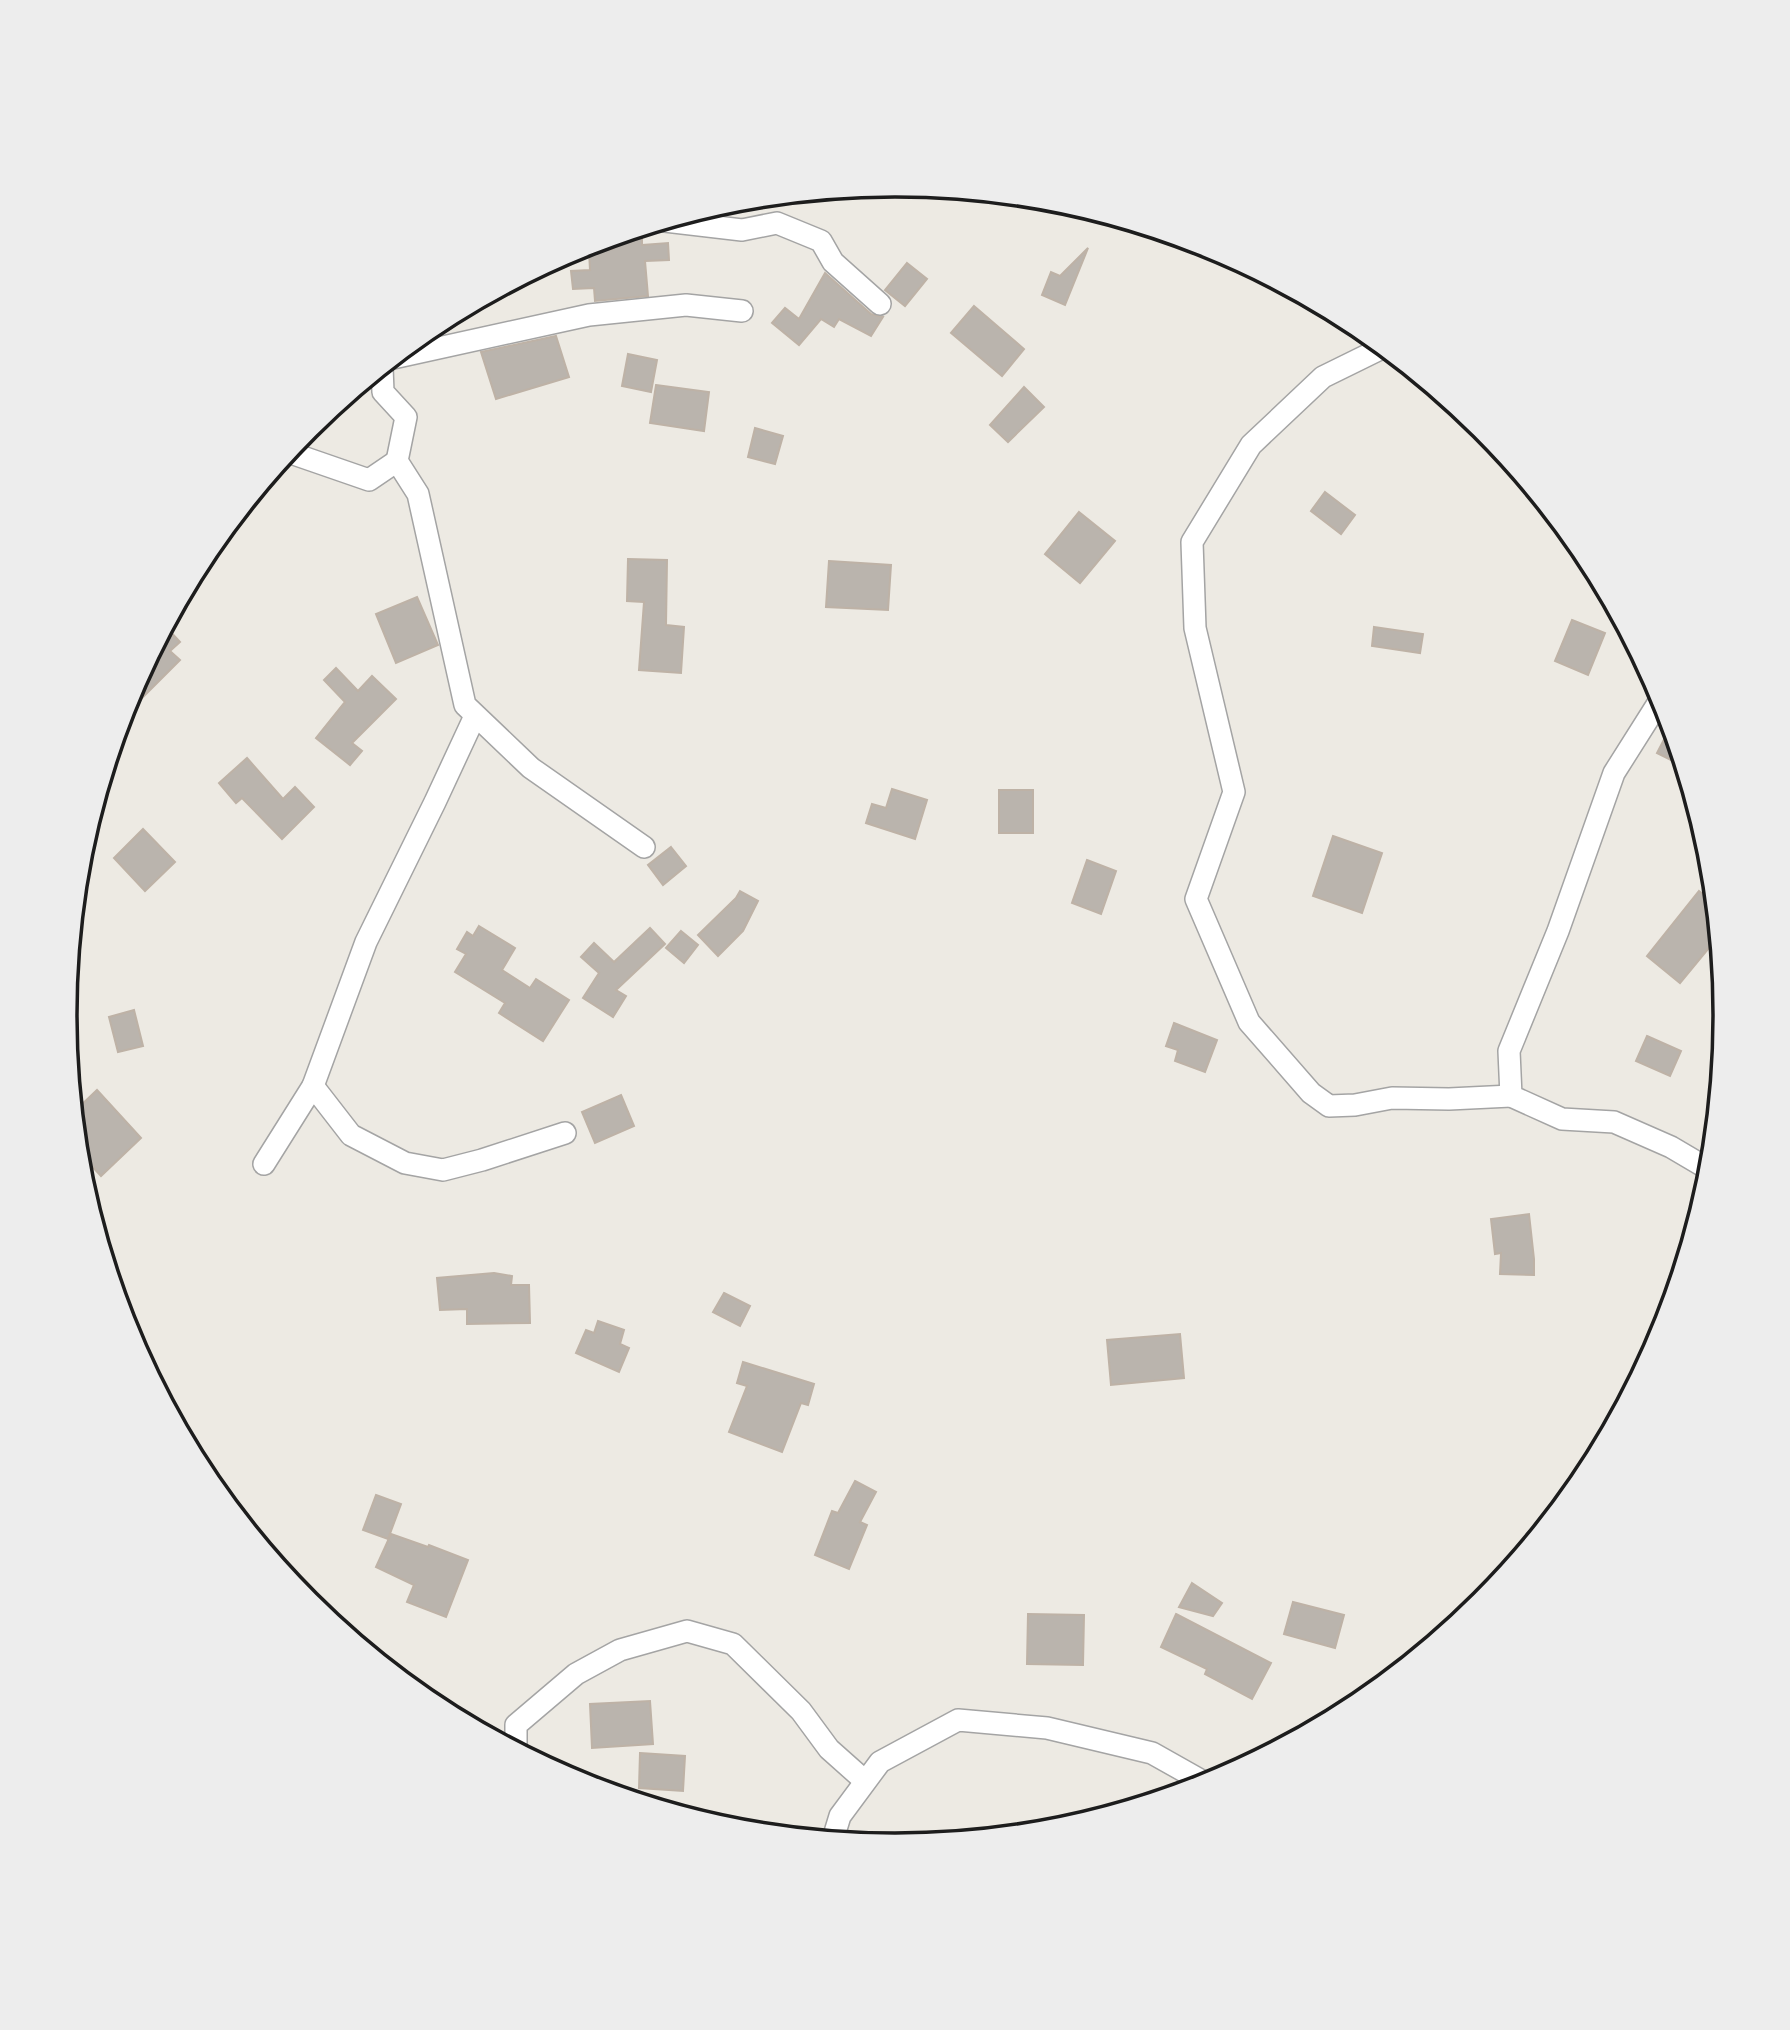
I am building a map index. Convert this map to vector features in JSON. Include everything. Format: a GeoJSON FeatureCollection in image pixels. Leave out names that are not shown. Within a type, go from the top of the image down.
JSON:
{"type":"FeatureCollection","features":[{"type":"Feature","properties":{"kind":"street"},"geometry":{"type":"LineString","coordinates":[[688,224],[742,230],[778,223],[821,241],[833,262],[880,304]]}},
{"type":"Feature","properties":{"kind":"street"},"geometry":{"type":"LineString","coordinates":[[415,353],[589,315],[686,305],[742,311]]}},
{"type":"Feature","properties":{"kind":"street"},"geometry":{"type":"LineString","coordinates":[[1373,352],[1323,377],[1251,444],[1192,542],[1195,628],[1234,792],[1196,899],[1249,1022],[1311,1093],[1329,1106],[1355,1105],[1392,1098],[1511,1096],[1562,1119],[1614,1122],[1671,1147],[1699,1163]]}},
{"type":"Feature","properties":{"kind":"street"},"geometry":{"type":"LineString","coordinates":[[299,456],[369,480],[397,461],[406,418],[383,391],[382,378]]}},
{"type":"Feature","properties":{"kind":"street"},"geometry":{"type":"LineString","coordinates":[[397,461],[418,494],[465,705],[531,768],[644,847]]}},
{"type":"Feature","properties":{"kind":"street"},"geometry":{"type":"LineString","coordinates":[[1511,1096],[1508,1051],[1558,931],[1614,773],[1654,710]]}},
{"type":"Feature","properties":{"kind":"street"},"geometry":{"type":"LineString","coordinates":[[264,1164],[313,1086],[366,942],[474,716]]}},
{"type":"Feature","properties":{"kind":"street"},"geometry":{"type":"LineString","coordinates":[[313,1086],[351,1135],[405,1163],[443,1170],[565,1133]]}},
{"type":"Feature","properties":{"kind":"street"},"geometry":{"type":"LineString","coordinates":[[516,1740],[516,1726],[576,1674],[620,1650],[687,1631],[733,1644],[801,1711],[829,1749],[865,1781]]}},
{"type":"Feature","properties":{"kind":"street"},"geometry":{"type":"LineString","coordinates":[[835,1830],[839,1816],[880,1762],[958,1720],[1047,1728],[1152,1753],[1194,1776]]}},
{"type":"Feature","properties":{"kind":"building"},"geometry":{"type":"Polygon","coordinates":[[[642,237],[642,245],[668,243],[669,260],[645,261],[648,296],[595,301],[594,288],[573,289],[571,271],[590,270],[589,256],[642,237]]]}},
{"type":"Feature","properties":{"kind":"building"},"geometry":{"type":"Polygon","coordinates":[[[1088,248],[1065,305],[1042,295],[1051,272],[1060,276],[1088,248]]]}},
{"type":"Feature","properties":{"kind":"building"},"geometry":{"type":"Polygon","coordinates":[[[907,263],[927,279],[905,306],[885,290],[907,263]]]}},
{"type":"Feature","properties":{"kind":"building"},"geometry":{"type":"Polygon","coordinates":[[[825,273],[871,314],[883,317],[871,336],[839,319],[834,327],[821,319],[799,345],[772,323],[785,308],[799,319],[825,273]]]}},
{"type":"Feature","properties":{"kind":"building"},"geometry":{"type":"Polygon","coordinates":[[[974,306],[1024,349],[1002,376],[951,333],[974,306]]]}},
{"type":"Feature","properties":{"kind":"building"},"geometry":{"type":"Polygon","coordinates":[[[556,336],[569,377],[496,399],[481,352],[556,336]]]}},
{"type":"Feature","properties":{"kind":"building"},"geometry":{"type":"Polygon","coordinates":[[[628,354],[657,360],[651,392],[622,386],[628,354]]]}},
{"type":"Feature","properties":{"kind":"building"},"geometry":{"type":"Polygon","coordinates":[[[656,385],[709,392],[704,431],[650,423],[656,385]]]}},
{"type":"Feature","properties":{"kind":"building"},"geometry":{"type":"Polygon","coordinates":[[[1024,387],[1044,407],[1008,442],[990,425],[1024,387]]]}},
{"type":"Feature","properties":{"kind":"building"},"geometry":{"type":"Polygon","coordinates":[[[755,428],[783,436],[775,464],[748,457],[755,428]]]}},
{"type":"Feature","properties":{"kind":"building"},"geometry":{"type":"Polygon","coordinates":[[[1325,492],[1355,515],[1341,534],[1311,511],[1325,492]]]}},
{"type":"Feature","properties":{"kind":"building"},"geometry":{"type":"Polygon","coordinates":[[[1079,512],[1115,541],[1080,583],[1045,554],[1079,512]]]}},
{"type":"Feature","properties":{"kind":"building"},"geometry":{"type":"Polygon","coordinates":[[[628,559],[667,560],[666,625],[684,627],[681,673],[639,670],[644,602],[627,601],[628,559]]]}},
{"type":"Feature","properties":{"kind":"building"},"geometry":{"type":"Polygon","coordinates":[[[829,561],[891,565],[888,610],[826,607],[829,561]]]}},
{"type":"Feature","properties":{"kind":"building"},"geometry":{"type":"Polygon","coordinates":[[[417,597],[438,645],[396,663],[376,614],[417,597]]]}},
{"type":"Feature","properties":{"kind":"building"},"geometry":{"type":"Polygon","coordinates":[[[1572,620],[1605,633],[1588,675],[1555,661],[1572,620]]]}},
{"type":"Feature","properties":{"kind":"building"},"geometry":{"type":"Polygon","coordinates":[[[1374,627],[1423,634],[1420,653],[1372,646],[1374,627]]]}},
{"type":"Feature","properties":{"kind":"building"},"geometry":{"type":"Polygon","coordinates":[[[172,633],[180,642],[170,651],[180,660],[140,700],[172,633]]]}},
{"type":"Feature","properties":{"kind":"building"},"geometry":{"type":"Polygon","coordinates":[[[336,668],[358,691],[372,676],[396,699],[352,743],[362,751],[350,765],[316,738],[345,702],[324,680],[336,668]]]}},
{"type":"Feature","properties":{"kind":"building"},"geometry":{"type":"Polygon","coordinates":[[[1665,738],[1673,761],[1657,753],[1665,738]]]}},
{"type":"Feature","properties":{"kind":"building"},"geometry":{"type":"Polygon","coordinates":[[[247,758],[283,799],[295,787],[314,807],[282,839],[242,798],[236,803],[219,783],[247,758]]]}},
{"type":"Feature","properties":{"kind":"building"},"geometry":{"type":"Polygon","coordinates":[[[892,789],[927,800],[915,839],[866,823],[872,804],[886,808],[892,789]]]}},
{"type":"Feature","properties":{"kind":"building"},"geometry":{"type":"Polygon","coordinates":[[[999,790],[1033,790],[1033,833],[999,833],[999,790]]]}},
{"type":"Feature","properties":{"kind":"building"},"geometry":{"type":"Polygon","coordinates":[[[143,829],[175,862],[145,891],[114,858],[143,829]]]}},
{"type":"Feature","properties":{"kind":"building"},"geometry":{"type":"Polygon","coordinates":[[[1333,836],[1382,853],[1362,913],[1313,896],[1333,836]]]}},
{"type":"Feature","properties":{"kind":"building"},"geometry":{"type":"Polygon","coordinates":[[[671,847],[686,866],[663,885],[648,865],[671,847]]]}},
{"type":"Feature","properties":{"kind":"building"},"geometry":{"type":"Polygon","coordinates":[[[1087,860],[1116,871],[1101,914],[1072,903],[1087,860]]]}},
{"type":"Feature","properties":{"kind":"building"},"geometry":{"type":"Polygon","coordinates":[[[740,891],[758,901],[743,931],[718,956],[698,935],[740,891]]]}},
{"type":"Feature","properties":{"kind":"building"},"geometry":{"type":"Polygon","coordinates":[[[1699,891],[1704,895],[1710,947],[1680,983],[1647,956],[1699,891]]]}},
{"type":"Feature","properties":{"kind":"building"},"geometry":{"type":"Polygon","coordinates":[[[479,926],[515,948],[502,970],[530,988],[536,979],[569,1000],[543,1041],[499,1013],[505,1003],[455,972],[466,954],[457,949],[467,932],[473,936],[479,926]]]}},
{"type":"Feature","properties":{"kind":"building"},"geometry":{"type":"Polygon","coordinates":[[[650,928],[665,944],[616,990],[626,996],[613,1017],[583,998],[599,973],[581,957],[594,943],[614,962],[650,928]]]}},
{"type":"Feature","properties":{"kind":"building"},"geometry":{"type":"Polygon","coordinates":[[[681,931],[698,945],[684,963],[666,948],[681,931]]]}},
{"type":"Feature","properties":{"kind":"building"},"geometry":{"type":"Polygon","coordinates":[[[134,1010],[143,1046],[118,1052],[109,1017],[134,1010]]]}},
{"type":"Feature","properties":{"kind":"building"},"geometry":{"type":"Polygon","coordinates":[[[1174,1023],[1217,1040],[1205,1072],[1175,1061],[1178,1050],[1166,1046],[1174,1023]]]}},
{"type":"Feature","properties":{"kind":"building"},"geometry":{"type":"Polygon","coordinates":[[[1647,1036],[1681,1051],[1670,1076],[1636,1061],[1647,1036]]]}},
{"type":"Feature","properties":{"kind":"building"},"geometry":{"type":"Polygon","coordinates":[[[97,1090],[141,1138],[101,1176],[91,1166],[82,1104],[97,1090]]]}},
{"type":"Feature","properties":{"kind":"building"},"geometry":{"type":"Polygon","coordinates":[[[621,1095],[634,1126],[595,1143],[582,1112],[621,1095]]]}},
{"type":"Feature","properties":{"kind":"building"},"geometry":{"type":"Polygon","coordinates":[[[1529,1214],[1534,1275],[1500,1274],[1501,1253],[1495,1254],[1491,1219],[1529,1214]]]}},
{"type":"Feature","properties":{"kind":"building"},"geometry":{"type":"Polygon","coordinates":[[[494,1273],[512,1276],[511,1285],[529,1285],[530,1323],[467,1324],[467,1309],[440,1310],[437,1278],[494,1273]]]}},
{"type":"Feature","properties":{"kind":"building"},"geometry":{"type":"Polygon","coordinates":[[[724,1293],[750,1306],[740,1326],[713,1312],[724,1293]]]}},
{"type":"Feature","properties":{"kind":"building"},"geometry":{"type":"Polygon","coordinates":[[[598,1321],[624,1330],[620,1344],[629,1348],[619,1372],[576,1353],[586,1330],[594,1333],[598,1321]]]}},
{"type":"Feature","properties":{"kind":"building"},"geometry":{"type":"Polygon","coordinates":[[[1180,1334],[1184,1378],[1111,1385],[1107,1340],[1180,1334]]]}},
{"type":"Feature","properties":{"kind":"building"},"geometry":{"type":"Polygon","coordinates":[[[743,1362],[814,1384],[808,1405],[801,1403],[782,1452],[729,1432],[747,1386],[737,1383],[743,1362]]]}},
{"type":"Feature","properties":{"kind":"building"},"geometry":{"type":"Polygon","coordinates":[[[855,1481],[876,1492],[860,1522],[867,1525],[849,1569],[815,1555],[832,1511],[838,1513],[855,1481]]]}},
{"type":"Feature","properties":{"kind":"building"},"geometry":{"type":"Polygon","coordinates":[[[376,1495],[401,1504],[388,1539],[363,1530],[376,1495]]]}},
{"type":"Feature","properties":{"kind":"building"},"geometry":{"type":"Polygon","coordinates":[[[391,1534],[468,1560],[446,1617],[407,1602],[414,1585],[376,1567],[391,1534]]]}},
{"type":"Feature","properties":{"kind":"building"},"geometry":{"type":"Polygon","coordinates":[[[1192,1583],[1222,1603],[1213,1616],[1179,1607],[1192,1583]]]}},
{"type":"Feature","properties":{"kind":"building"},"geometry":{"type":"Polygon","coordinates":[[[1293,1602],[1344,1615],[1335,1648],[1284,1634],[1293,1602]]]}},
{"type":"Feature","properties":{"kind":"building"},"geometry":{"type":"Polygon","coordinates":[[[1028,1614],[1084,1615],[1083,1665],[1027,1664],[1028,1614]]]}},
{"type":"Feature","properties":{"kind":"building"},"geometry":{"type":"Polygon","coordinates":[[[1176,1614],[1271,1663],[1252,1699],[1205,1674],[1207,1669],[1161,1647],[1176,1614]]]}},
{"type":"Feature","properties":{"kind":"building"},"geometry":{"type":"Polygon","coordinates":[[[650,1701],[653,1744],[592,1748],[590,1704],[650,1701]]]}},
{"type":"Feature","properties":{"kind":"building"},"geometry":{"type":"Polygon","coordinates":[[[640,1753],[685,1756],[683,1791],[639,1788],[640,1753]]]}}]}
